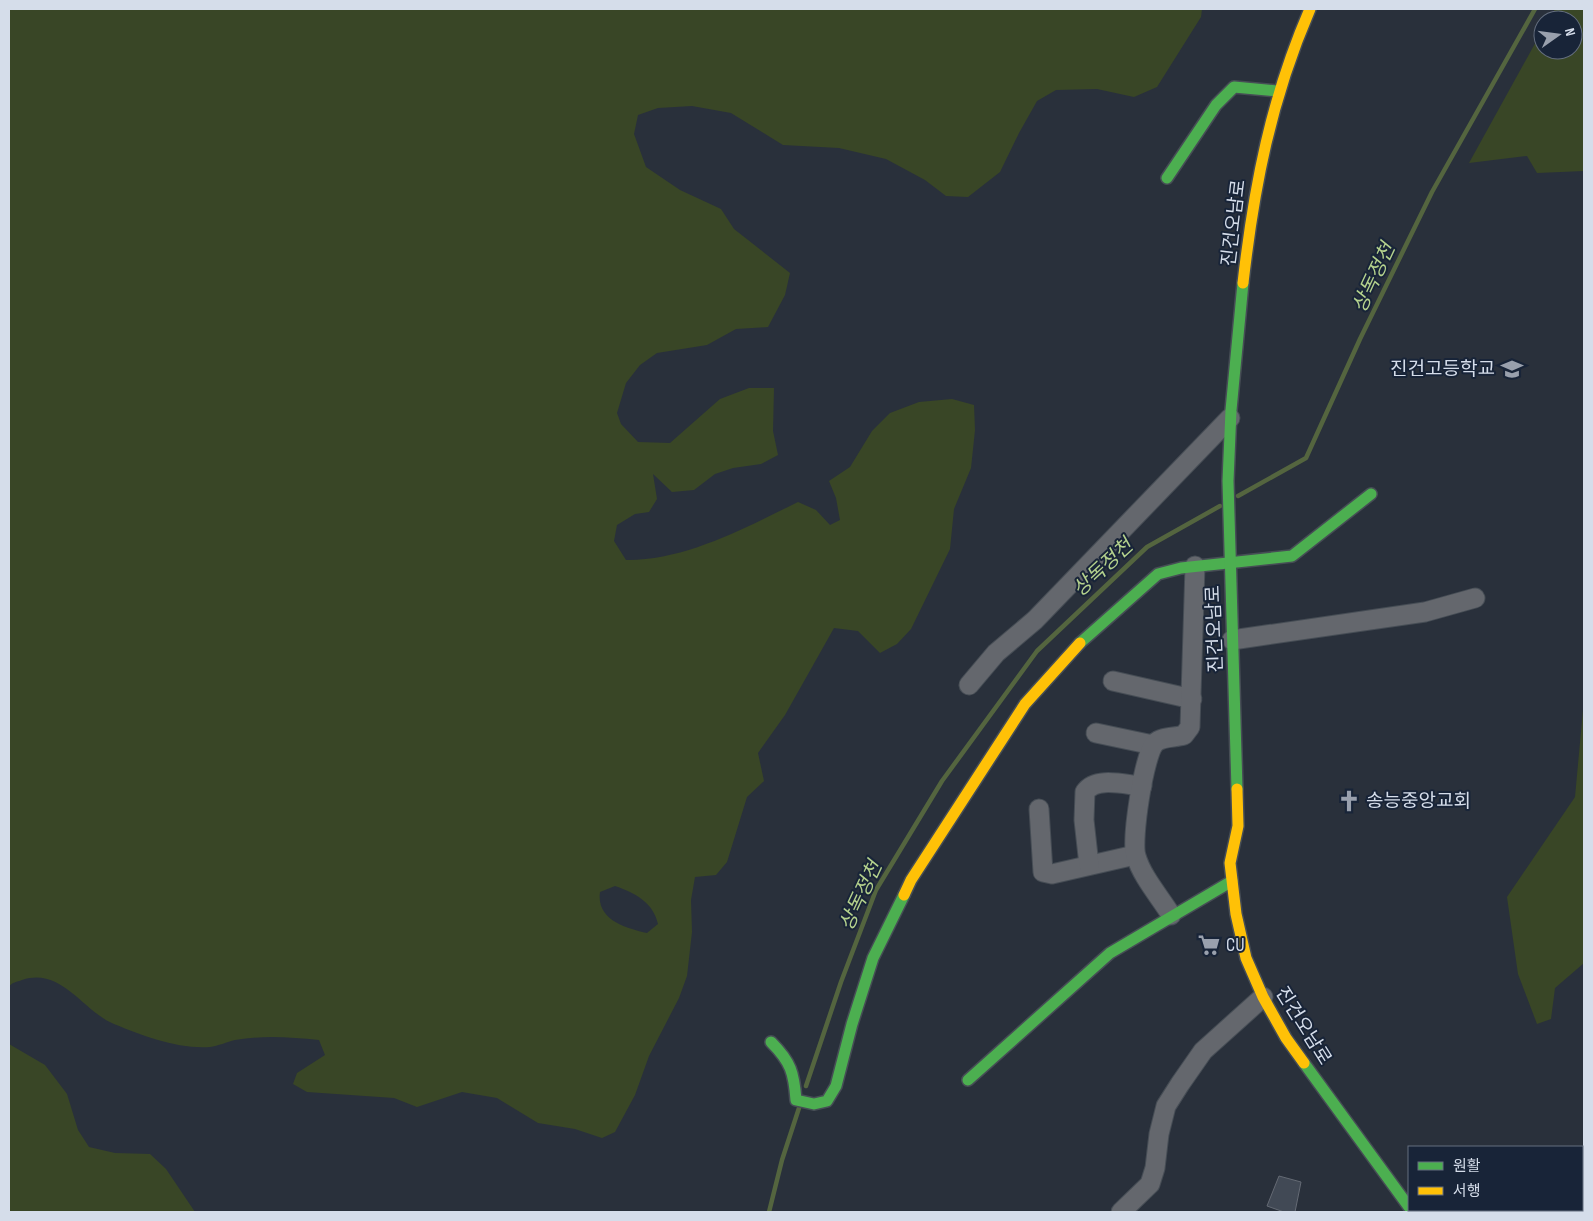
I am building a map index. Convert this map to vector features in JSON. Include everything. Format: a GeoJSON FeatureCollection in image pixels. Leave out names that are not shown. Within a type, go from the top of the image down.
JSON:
{"type":"FeatureCollection","features":[{"type":"Feature","properties":{"kind":"street","name":"진건오남로"},"geometry":{"type":"LineString","coordinates":[[1310,9],[1285,67],[1260,158],[1253,199],[1230,418],[1232,640],[1238,826],[1230,863],[1236,914],[1246,958],[1263,997],[1286,1038],[1408,1206]]}},
{"type":"Feature","properties":{"kind":"street"},"geometry":{"type":"LineString","coordinates":[[1167,178],[1216,105],[1234,87],[1277,91]]}},
{"type":"Feature","properties":{"kind":"street"},"geometry":{"type":"LineString","coordinates":[[969,685],[996,653],[1034,620],[1230,418]]}},
{"type":"Feature","properties":{"kind":"street"},"geometry":{"type":"LineString","coordinates":[[772,1042],[789,1063],[795,1079],[794,1097],[798,1102],[823,1104],[832,1095],[873,958],[911,880],[1025,704],[1084,639],[1151,579],[1168,570],[1292,556],[1371,494]]}},
{"type":"Feature","properties":{"kind":"street"},"geometry":{"type":"LineString","coordinates":[[1171,915],[1135,855],[1135,823],[1153,745],[1163,738],[1178,737],[1187,732],[1190,727],[1195,566]]}},
{"type":"Feature","properties":{"kind":"street"},"geometry":{"type":"LineString","coordinates":[[1232,640],[1425,612],[1475,598]]}},
{"type":"Feature","properties":{"kind":"street"},"geometry":{"type":"LineString","coordinates":[[1113,681],[1192,699]]}},
{"type":"Feature","properties":{"kind":"street"},"geometry":{"type":"LineString","coordinates":[[1096,733],[1153,745]]}},
{"type":"Feature","properties":{"kind":"street"},"geometry":{"type":"LineString","coordinates":[[1089,865],[1084,820],[1084,792],[1093,784],[1107,783],[1142,786]]}},
{"type":"Feature","properties":{"kind":"street"},"geometry":{"type":"LineString","coordinates":[[1039,809],[1043,872],[1052,874],[1135,855]]}},
{"type":"Feature","properties":{"kind":"street"},"geometry":{"type":"LineString","coordinates":[[968,1080],[1110,953],[1171,915],[1232,881]]}},
{"type":"Feature","properties":{"kind":"street"},"geometry":{"type":"LineString","coordinates":[[1121,1212],[1150,1184],[1156,1168],[1159,1134],[1166,1106],[1180,1084],[1202,1051],[1263,997]]}},
{"type":"Feature","properties":{"kind":"green space"},"geometry":{"type":"Polygon","coordinates":[[[9,9],[1202,9],[1201,17],[1157,87],[1134,97],[1097,89],[1056,90],[1037,101],[1000,172],[968,197],[946,196],[925,180],[886,159],[839,148],[783,145],[731,113],[692,106],[658,108],[638,115],[634,134],[646,167],[680,190],[721,209],[734,229],[790,273],[785,295],[768,327],[736,329],[707,345],[657,353],[640,365],[626,383],[617,413],[621,424],[638,442],[670,443],[720,399],[749,388],[774,388],[773,431],[778,455],[761,464],[733,468],[715,474],[694,490],[672,492],[653,474],[657,499],[649,512],[635,514],[617,525],[614,541],[626,560],[648,559],[693,549],[737,532],[798,502],[816,510],[830,525],[840,520],[836,498],[829,481],[850,467],[872,431],[890,413],[919,402],[952,399],[974,405],[975,430],[971,468],[954,509],[950,549],[911,629],[897,644],[880,653],[858,631],[834,628],[785,715],[758,753],[764,781],[747,797],[727,862],[716,875],[695,877],[691,900],[692,932],[687,976],[679,998],[649,1056],[635,1095],[615,1132],[602,1138],[575,1129],[538,1123],[497,1098],[462,1092],[417,1107],[394,1098],[307,1092],[293,1084],[297,1073],[325,1055],[319,1040],[256,1037],[235,1040],[210,1047],[173,1044],[148,1037],[102,1018],[71,992],[49,979],[22,980],[13,983],[9,987],[9,9]],[[615,886],[600,892],[600,902],[603,910],[614,921],[647,933],[658,924],[656,916],[642,899],[615,886]]]}},
{"type":"Feature","properties":{"kind":"green space"},"geometry":{"type":"Polygon","coordinates":[[[1584,9],[1584,171],[1537,173],[1527,156],[1469,163],[1533,47],[1533,60],[1583,60],[1583,10],[1554,10],[1584,9]]]}},
{"type":"Feature","properties":{"kind":"green space"},"geometry":{"type":"Polygon","coordinates":[[[1584,699],[1584,963],[1555,988],[1551,1019],[1537,1024],[1518,974],[1507,897],[1575,797],[1584,699]]]}},
{"type":"Feature","properties":{"kind":"green space"},"geometry":{"type":"Polygon","coordinates":[[[9,1044],[45,1065],[67,1094],[78,1130],[89,1147],[115,1153],[150,1154],[166,1169],[195,1212],[9,1212],[9,1044]]]}},
{"type":"Feature","properties":{"kind":"building"},"geometry":{"type":"Polygon","coordinates":[[[1279,1176],[1301,1182],[1295,1212],[1284,1212],[1267,1206],[1279,1176]]]}},
{"type":"Feature","properties":{"kind":"waterway","name":"상독정천"},"geometry":{"type":"LineString","coordinates":[[1238,496],[1306,458],[1360,339],[1432,192],[1535,9]]}},
{"type":"Feature","properties":{"kind":"waterway","name":"상독정천"},"geometry":{"type":"LineString","coordinates":[[806,1086],[841,982],[876,890],[942,781],[1037,651],[1147,547],[1220,506]]}},
{"type":"Feature","properties":{"kind":"waterway","name":"상독정천"},"geometry":{"type":"LineString","coordinates":[[769,1212],[782,1160],[799,1108]]}},
{"type":"Feature","properties":{"kind":"traffic: fast"},"geometry":{"type":"LineString","coordinates":[[1167,178],[1216,105],[1234,87],[1277,91]]}},
{"type":"Feature","properties":{"kind":"traffic: fast"},"geometry":{"type":"LineString","coordinates":[[1237,789],[1228,481],[1231,410],[1243,283]]}},
{"type":"Feature","properties":{"kind":"traffic: fast"},"geometry":{"type":"LineString","coordinates":[[1080,643],[1158,574],[1181,568],[1292,556],[1371,494]]}},
{"type":"Feature","properties":{"kind":"traffic: fast"},"geometry":{"type":"LineString","coordinates":[[968,1080],[1110,953],[1232,881]]}},
{"type":"Feature","properties":{"kind":"traffic: fast"},"geometry":{"type":"LineString","coordinates":[[771,1042],[790,1068],[796,1100],[814,1104],[827,1101],[836,1086],[852,1024],[873,958],[904,895]]}},
{"type":"Feature","properties":{"kind":"traffic: fast"},"geometry":{"type":"LineString","coordinates":[[1304,1063],[1408,1206]]}},
{"type":"Feature","properties":{"kind":"traffic: slow"},"geometry":{"type":"LineString","coordinates":[[1243,283],[1247,247],[1266,143],[1285,76],[1310,9]]}},
{"type":"Feature","properties":{"kind":"traffic: slow"},"geometry":{"type":"LineString","coordinates":[[904,895],[911,880],[1025,704],[1080,643]]}},
{"type":"Feature","properties":{"kind":"traffic: slow"},"geometry":{"type":"LineString","coordinates":[[1237,789],[1238,826],[1230,863],[1236,914],[1246,958],[1263,997],[1286,1038],[1304,1063]]}},
{"type":"Feature","properties":{"kind":"place","name":"진건고등학교"},"geometry":{"type":"Point","coordinates":[1512,369]}},
{"type":"Feature","properties":{"kind":"place","name":"송능중앙교회"},"geometry":{"type":"Point","coordinates":[1349,801]}},
{"type":"Feature","properties":{"kind":"place","name":"CU"},"geometry":{"type":"Point","coordinates":[1209,945]}}]}
